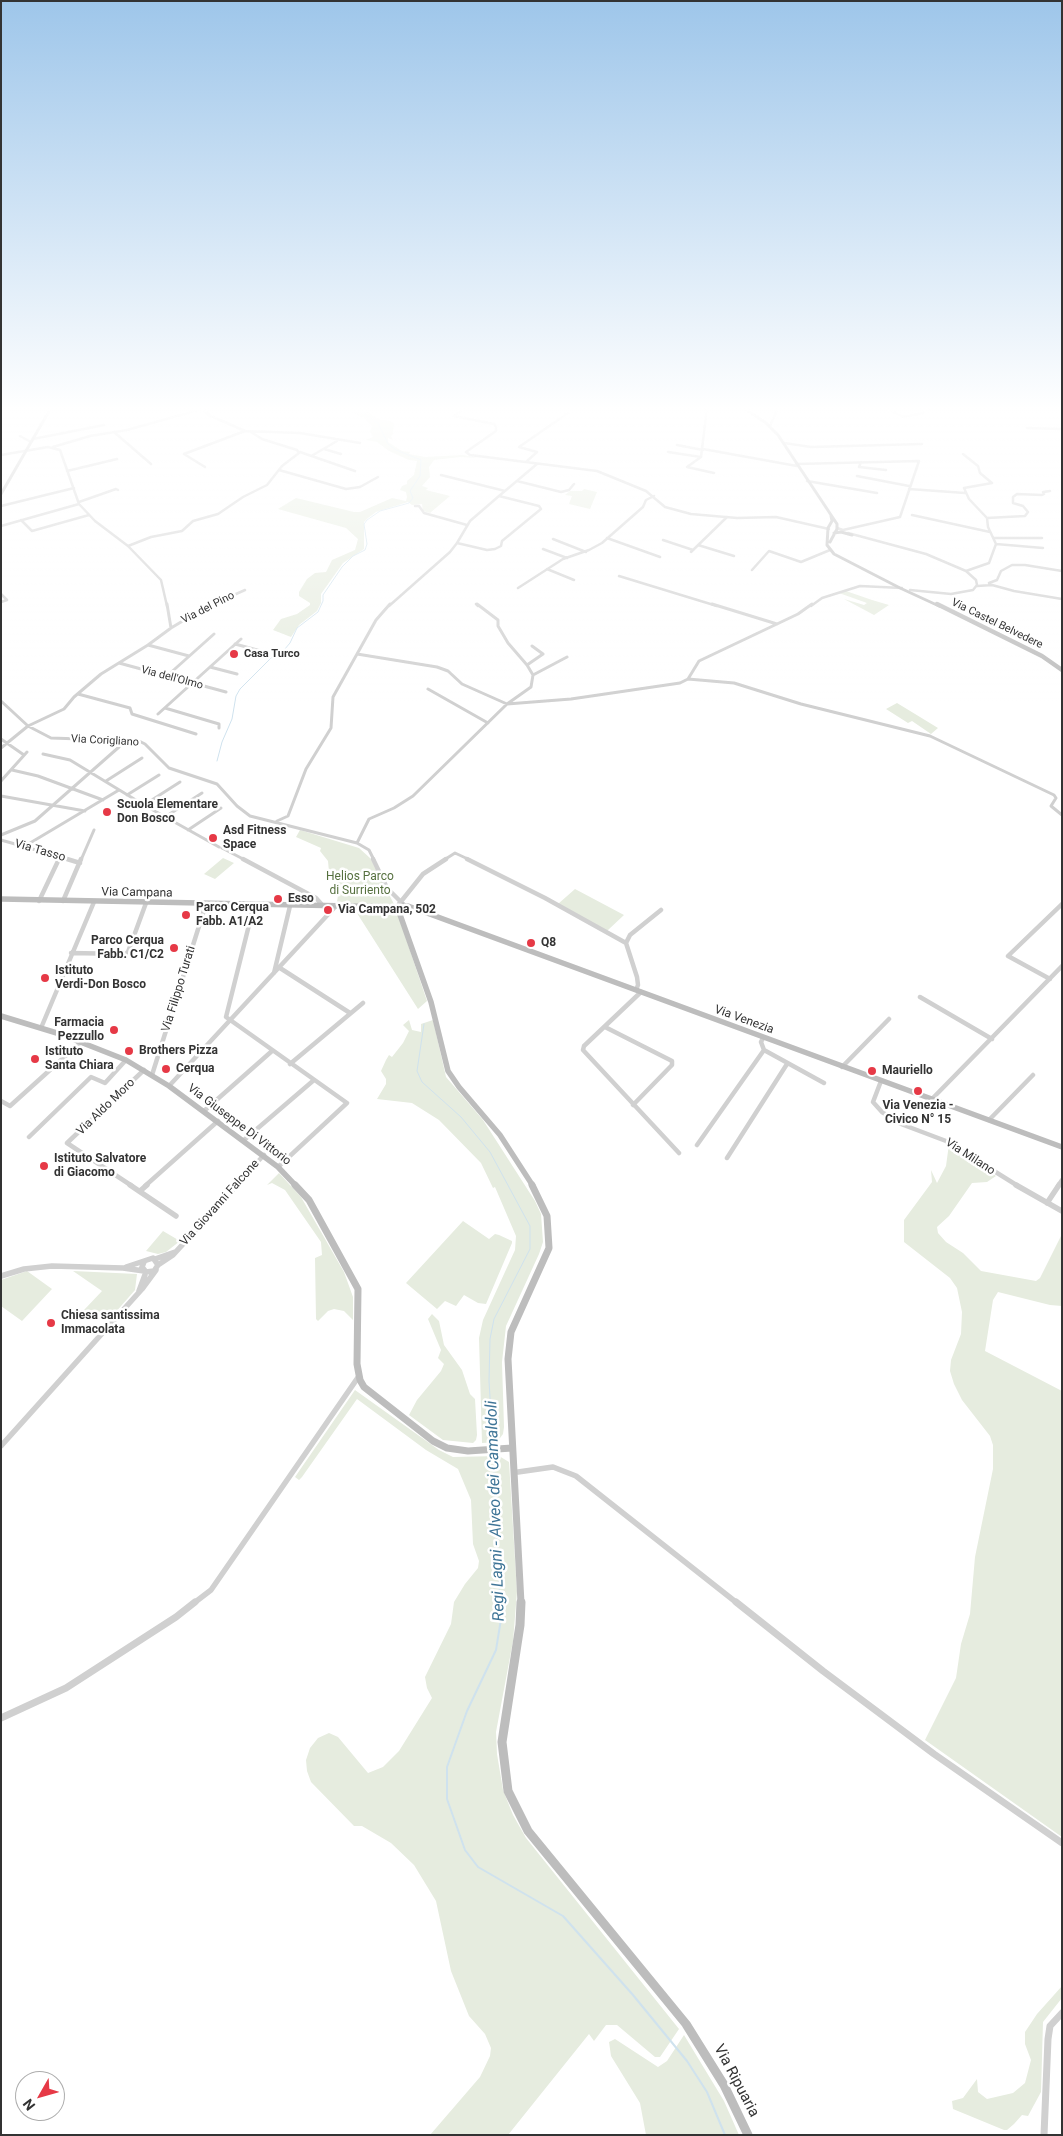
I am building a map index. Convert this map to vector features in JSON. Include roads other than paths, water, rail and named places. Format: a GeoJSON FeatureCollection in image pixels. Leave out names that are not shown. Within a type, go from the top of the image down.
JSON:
{"type":"FeatureCollection","features":[{"type":"Feature","properties":{"kind":"street"},"geometry":{"type":"LineString","coordinates":[[1,526],[70,506]]}},
{"type":"Feature","properties":{"kind":"street"},"geometry":{"type":"LineString","coordinates":[[81,506],[89,515],[128,546],[160,580],[171,628]]}},
{"type":"Feature","properties":{"kind":"street"},"geometry":{"type":"LineString","coordinates":[[128,546],[151,537],[182,531],[198,519],[214,516],[232,506]]}},
{"type":"Feature","properties":{"kind":"street"},"geometry":{"type":"LineString","coordinates":[[415,506],[420,507],[421,512],[467,524]]}},
{"type":"Feature","properties":{"kind":"street"},"geometry":{"type":"LineString","coordinates":[[277,822],[288,816],[306,769],[329,733],[333,697],[356,654],[381,614],[393,601],[450,552],[467,524],[488,506]]}},
{"type":"Feature","properties":{"kind":"street"},"geometry":{"type":"LineString","coordinates":[[457,543],[488,550],[495,549],[501,546],[502,541],[540,509],[538,506]]}},
{"type":"Feature","properties":{"kind":"street"},"geometry":{"type":"LineString","coordinates":[[518,588],[567,558],[586,552],[607,538],[644,506]]}},
{"type":"Feature","properties":{"kind":"street"},"geometry":{"type":"LineString","coordinates":[[663,506],[678,511],[727,517],[776,517],[842,530],[852,534]]}},
{"type":"Feature","properties":{"kind":"street"},"geometry":{"type":"LineString","coordinates":[[824,506],[831,516],[836,529],[841,532],[911,549],[966,572],[976,580],[977,586]]}},
{"type":"Feature","properties":{"kind":"street"},"geometry":{"type":"LineString","coordinates":[[842,530],[900,517],[903,506]]}},
{"type":"Feature","properties":{"kind":"street"},"geometry":{"type":"LineString","coordinates":[[966,572],[989,563],[996,544],[990,532],[988,518],[977,506]]}},
{"type":"Feature","properties":{"kind":"street"},"geometry":{"type":"LineString","coordinates":[[988,518],[1025,516],[1028,512],[1020,506]]}},
{"type":"Feature","properties":{"kind":"street"},"geometry":{"type":"LineString","coordinates":[[21,520],[32,531],[89,515]]}},
{"type":"Feature","properties":{"kind":"street"},"geometry":{"type":"LineString","coordinates":[[912,515],[990,532]]}},
{"type":"Feature","properties":{"kind":"street"},"geometry":{"type":"LineString","coordinates":[[831,516],[828,541],[830,550],[842,558],[922,597]]}},
{"type":"Feature","properties":{"kind":"street"},"geometry":{"type":"LineString","coordinates":[[663,540],[692,551],[727,517]]}},
{"type":"Feature","properties":{"kind":"street"},"geometry":{"type":"LineString","coordinates":[[819,526],[829,535]]}},
{"type":"Feature","properties":{"kind":"street"},"geometry":{"type":"LineString","coordinates":[[836,529],[830,541],[835,552],[922,597]]}},
{"type":"Feature","properties":{"kind":"street"},"geometry":{"type":"LineString","coordinates":[[607,538],[660,557]]}},
{"type":"Feature","properties":{"kind":"street"},"geometry":{"type":"LineString","coordinates":[[994,538],[1042,538]]}},
{"type":"Feature","properties":{"kind":"street"},"geometry":{"type":"LineString","coordinates":[[553,539],[586,552]]}},
{"type":"Feature","properties":{"kind":"street"},"geometry":{"type":"LineString","coordinates":[[996,544],[1043,548]]}},
{"type":"Feature","properties":{"kind":"street"},"geometry":{"type":"LineString","coordinates":[[698,545],[734,556]]}},
{"type":"Feature","properties":{"kind":"street"},"geometry":{"type":"LineString","coordinates":[[543,549],[567,558]]}},
{"type":"Feature","properties":{"kind":"street"},"geometry":{"type":"LineString","coordinates":[[752,570],[768,552],[801,562],[830,550]]}},
{"type":"Feature","properties":{"kind":"street"},"geometry":{"type":"LineString","coordinates":[[910,590],[951,594],[973,590],[977,586],[997,580],[1001,571],[1012,565],[1025,565],[1062,571]]}},
{"type":"Feature","properties":{"kind":"street"},"geometry":{"type":"LineString","coordinates":[[548,569],[574,580]]}},
{"type":"Feature","properties":{"kind":"street"},"geometry":{"type":"LineString","coordinates":[[619,576],[777,624]]}},
{"type":"Feature","properties":{"kind":"street"},"geometry":{"type":"LineString","coordinates":[[985,584],[1062,599]]}},
{"type":"Feature","properties":{"kind":"street"},"geometry":{"type":"LineString","coordinates":[[688,679],[699,661],[798,614],[822,598],[868,585],[890,588],[900,586]]}},
{"type":"Feature","properties":{"kind":"street"},"geometry":{"type":"LineString","coordinates":[[890,588],[900,586]]}},
{"type":"Feature","properties":{"kind":"street","name":"Via del Pino"},"geometry":{"type":"LineString","coordinates":[[1,748],[28,726],[64,709],[101,674],[148,646],[171,628],[210,605],[246,590]]}},
{"type":"Feature","properties":{"kind":"street"},"geometry":{"type":"LineString","coordinates":[[1,594],[7,600],[1,602]]}},
{"type":"Feature","properties":{"kind":"street","name":"Via Castel Belvedere"},"geometry":{"type":"LineString","coordinates":[[922,597],[1042,656],[1062,670]]}},
{"type":"Feature","properties":{"kind":"street"},"geometry":{"type":"LineString","coordinates":[[476,604],[498,620],[501,632],[533,675],[531,687],[507,704],[413,796],[394,808],[369,818],[357,843],[369,850],[387,888],[402,909],[423,874],[455,853],[545,898],[626,943],[639,991],[584,1046],[584,1053],[679,1153]]}},
{"type":"Feature","properties":{"kind":"street"},"geometry":{"type":"LineString","coordinates":[[167,676],[214,634]]}},
{"type":"Feature","properties":{"kind":"street"},"geometry":{"type":"LineString","coordinates":[[158,714],[240,639]]}},
{"type":"Feature","properties":{"kind":"street"},"geometry":{"type":"LineString","coordinates":[[235,644],[261,651]]}},
{"type":"Feature","properties":{"kind":"street"},"geometry":{"type":"LineString","coordinates":[[148,646],[189,656]]}},
{"type":"Feature","properties":{"kind":"street"},"geometry":{"type":"LineString","coordinates":[[527,665],[543,654],[532,646]]}},
{"type":"Feature","properties":{"kind":"street"},"geometry":{"type":"LineString","coordinates":[[356,654],[442,669],[448,671],[462,684],[507,704],[592,696],[673,684],[688,679],[734,683],[801,704],[930,736],[1054,795],[1056,798],[1051,806],[1062,814]]}},
{"type":"Feature","properties":{"kind":"street"},"geometry":{"type":"LineString","coordinates":[[533,675],[567,657]]}},
{"type":"Feature","properties":{"kind":"street","name":"Via dell'Olmo"},"geometry":{"type":"LineString","coordinates":[[119,663],[226,692]]}},
{"type":"Feature","properties":{"kind":"street"},"geometry":{"type":"LineString","coordinates":[[210,667],[237,674]]}},
{"type":"Feature","properties":{"kind":"street"},"geometry":{"type":"LineString","coordinates":[[428,689],[488,723]]}},
{"type":"Feature","properties":{"kind":"street"},"geometry":{"type":"LineString","coordinates":[[78,694],[130,708],[132,714],[196,734]]}},
{"type":"Feature","properties":{"kind":"street","name":"Via Corigliano"},"geometry":{"type":"LineString","coordinates":[[1,701],[28,726],[51,738],[128,740],[145,744],[170,768],[217,784],[237,806],[250,816],[357,843]]}},
{"type":"Feature","properties":{"kind":"street"},"geometry":{"type":"LineString","coordinates":[[164,708],[219,724],[219,728]]}},
{"type":"Feature","properties":{"kind":"street"},"geometry":{"type":"LineString","coordinates":[[1,739],[6,745],[26,753],[1,781]]}},
{"type":"Feature","properties":{"kind":"street"},"geometry":{"type":"LineString","coordinates":[[1,835],[35,821],[119,746]]}},
{"type":"Feature","properties":{"kind":"street"},"geometry":{"type":"LineString","coordinates":[[43,754],[70,760],[188,830],[316,898],[324,907]]}},
{"type":"Feature","properties":{"kind":"street"},"geometry":{"type":"LineString","coordinates":[[106,781],[142,758]]}},
{"type":"Feature","properties":{"kind":"street"},"geometry":{"type":"LineString","coordinates":[[12,770],[38,776],[103,800]]}},
{"type":"Feature","properties":{"kind":"street"},"geometry":{"type":"LineString","coordinates":[[127,794],[159,775]]}},
{"type":"Feature","properties":{"kind":"street"},"geometry":{"type":"LineString","coordinates":[[144,805],[180,782]]}},
{"type":"Feature","properties":{"kind":"street"},"geometry":{"type":"LineString","coordinates":[[25,846],[119,790]]}},
{"type":"Feature","properties":{"kind":"street"},"geometry":{"type":"LineString","coordinates":[[165,817],[202,793]]}},
{"type":"Feature","properties":{"kind":"street"},"geometry":{"type":"LineString","coordinates":[[1,796],[85,811]]}},
{"type":"Feature","properties":{"kind":"street"},"geometry":{"type":"LineString","coordinates":[[188,830],[222,808]]}},
{"type":"Feature","properties":{"kind":"street"},"geometry":{"type":"LineString","coordinates":[[288,816],[291,822]]}},
{"type":"Feature","properties":{"kind":"street"},"geometry":{"type":"LineString","coordinates":[[64,901],[94,830]]}},
{"type":"Feature","properties":{"kind":"street","name":"Via Tasso"},"geometry":{"type":"LineString","coordinates":[[1,840],[80,863]]}},
{"type":"Feature","properties":{"kind":"street"},"geometry":{"type":"LineString","coordinates":[[39,901],[60,857]]}},
{"type":"Feature","properties":{"kind":"street","name":"Via Campana"},"geometry":{"type":"LineString","coordinates":[[1,899],[419,910]]}},
{"type":"Feature","properties":{"kind":"street"},"geometry":{"type":"LineString","coordinates":[[41,1028],[71,952],[94,902]]}},
{"type":"Feature","properties":{"kind":"street"},"geometry":{"type":"LineString","coordinates":[[71,952],[125,954],[128,952],[146,903]]}},
{"type":"Feature","properties":{"kind":"street","name":"Via Filippo Turati"},"geometry":{"type":"LineString","coordinates":[[152,1075],[206,904]]}},
{"type":"Feature","properties":{"kind":"street"},"geometry":{"type":"LineString","coordinates":[[1050,979],[1008,956],[1062,904]]}},
{"type":"Feature","properties":{"kind":"street"},"geometry":{"type":"LineString","coordinates":[[254,905],[226,1015],[230,1021],[347,1103],[278,1167]]}},
{"type":"Feature","properties":{"kind":"street"},"geometry":{"type":"LineString","coordinates":[[274,975],[290,906]]}},
{"type":"Feature","properties":{"kind":"street"},"geometry":{"type":"LineString","coordinates":[[169,1086],[337,907]]}},
{"type":"Feature","properties":{"kind":"street","name":"Via Ripuaria"},"geometry":{"type":"LineString","coordinates":[[402,909],[438,1026],[448,1071],[459,1087],[500,1135],[538,1195],[548,1216],[549,1248],[516,1318],[509,1343],[508,1376],[512,1448],[516,1472],[522,1591],[520,1626],[504,1714],[502,1742],[503,1763],[508,1791],[528,1832],[664,1995],[697,2041],[724,2085],[748,2135]]}},
{"type":"Feature","properties":{"kind":"street","name":"Via Venezia"},"geometry":{"type":"LineString","coordinates":[[419,910],[1062,1147]]}},
{"type":"Feature","properties":{"kind":"street"},"geometry":{"type":"LineString","coordinates":[[626,943],[630,935],[661,910]]}},
{"type":"Feature","properties":{"kind":"street"},"geometry":{"type":"LineString","coordinates":[[931,1100],[1062,966]]}},
{"type":"Feature","properties":{"kind":"street"},"geometry":{"type":"LineString","coordinates":[[280,968],[350,1013]]}},
{"type":"Feature","properties":{"kind":"street"},"geometry":{"type":"LineString","coordinates":[[920,997],[992,1039]]}},
{"type":"Feature","properties":{"kind":"street"},"geometry":{"type":"LineString","coordinates":[[290,1064],[363,1003]]}},
{"type":"Feature","properties":{"kind":"street","name":"Via Giuseppe Di Vittorio"},"geometry":{"type":"LineString","coordinates":[[1,1016],[81,1042],[126,1060],[169,1086],[278,1167],[309,1200],[355,1282],[360,1300],[357,1364],[359,1376]]}},
{"type":"Feature","properties":{"kind":"street"},"geometry":{"type":"LineString","coordinates":[[842,1067],[889,1019]]}},
{"type":"Feature","properties":{"kind":"street"},"geometry":{"type":"LineString","coordinates":[[605,1027],[672,1061],[672,1065],[632,1105]]}},
{"type":"Feature","properties":{"kind":"street"},"geometry":{"type":"LineString","coordinates":[[763,1038],[761,1042],[764,1050],[824,1083]]}},
{"type":"Feature","properties":{"kind":"street"},"geometry":{"type":"LineString","coordinates":[[1,1101],[10,1106],[81,1042]]}},
{"type":"Feature","properties":{"kind":"street"},"geometry":{"type":"LineString","coordinates":[[697,1145],[764,1050]]}},
{"type":"Feature","properties":{"kind":"street"},"geometry":{"type":"LineString","coordinates":[[204,1111],[272,1051]]}},
{"type":"Feature","properties":{"kind":"street"},"geometry":{"type":"LineString","coordinates":[[29,1137],[91,1077],[105,1083],[126,1060]]}},
{"type":"Feature","properties":{"kind":"street"},"geometry":{"type":"LineString","coordinates":[[727,1158],[787,1064]]}},
{"type":"Feature","properties":{"kind":"street","name":"Via Aldo Moro"},"geometry":{"type":"LineString","coordinates":[[140,1191],[67,1143],[144,1070]]}},
{"type":"Feature","properties":{"kind":"street"},"geometry":{"type":"LineString","coordinates":[[989,1120],[1033,1075]]}},
{"type":"Feature","properties":{"kind":"street"},"geometry":{"type":"LineString","coordinates":[[244,1140],[314,1080]]}},
{"type":"Feature","properties":{"kind":"street","name":"Via Milano"},"geometry":{"type":"LineString","coordinates":[[881,1081],[873,1102],[882,1112],[902,1124],[946,1141],[1001,1178],[1062,1210]]}},
{"type":"Feature","properties":{"kind":"street"},"geometry":{"type":"LineString","coordinates":[[176,1216],[140,1191],[218,1121]]}},
{"type":"Feature","properties":{"kind":"street","name":"Via Giovanni Falcone"},"geometry":{"type":"LineString","coordinates":[[157,1268],[168,1260],[264,1155]]}},
{"type":"Feature","properties":{"kind":"street"},"geometry":{"type":"LineString","coordinates":[[1047,1203],[1062,1180]]}},
{"type":"Feature","properties":{"kind":"street"},"geometry":{"type":"LineString","coordinates":[[123,1268],[176,1251]]}},
{"type":"Feature","properties":{"kind":"street"},"geometry":{"type":"LineString","coordinates":[[1,1446],[150,1280],[157,1268],[155,1259]]}},
{"type":"Feature","properties":{"kind":"street"},"geometry":{"type":"LineString","coordinates":[[137,1294],[145,1272],[142,1267],[144,1262]]}},
{"type":"Feature","properties":{"kind":"street"},"geometry":{"type":"LineString","coordinates":[[1,1276],[18,1270],[45,1266],[123,1268],[145,1272],[157,1268]]}},
{"type":"Feature","properties":{"kind":"street"},"geometry":{"type":"LineString","coordinates":[[359,1376],[364,1387],[371,1394],[440,1445],[456,1450],[512,1448]]}},
{"type":"Feature","properties":{"kind":"street"},"geometry":{"type":"LineString","coordinates":[[1,1718],[66,1688],[176,1617],[212,1590],[359,1376]]}},
{"type":"Feature","properties":{"kind":"street"},"geometry":{"type":"LineString","coordinates":[[516,1472],[553,1466],[576,1476],[823,1671],[941,1759],[1062,1843]]}},
{"type":"Feature","properties":{"kind":"street"},"geometry":{"type":"LineString","coordinates":[[1044,2135],[1050,2026],[1062,2013]]}},
{"type":"Feature","properties":{"kind":"waterway"},"geometry":{"type":"LineString","coordinates":[[217,761],[222,742],[232,719],[236,696],[240,689],[271,658],[284,650],[290,643],[297,628],[318,612],[323,601],[323,595],[342,567],[353,556],[365,550],[367,544],[364,524],[367,520],[380,511],[399,506]]}},
{"type":"Feature","properties":{"kind":"waterway","name":"Regi Lagni - Alveo dei Camaldoli"},"geometry":{"type":"LineString","coordinates":[[424,1024],[417,1071],[422,1082],[461,1117],[490,1152],[530,1226],[530,1249],[494,1319],[490,1339],[489,1381],[493,1447]]}},
{"type":"Feature","properties":{"kind":"waterway","name":"Regi Lagni - Alveo dei Camaldoli"},"geometry":{"type":"LineString","coordinates":[[493,1453],[500,1603]]}},
{"type":"Feature","properties":{"kind":"waterway","name":"Regi Lagni - Alveo dei Camaldoli"},"geometry":{"type":"LineString","coordinates":[[500,1602],[501,1619],[496,1650],[467,1711],[447,1767],[447,1799],[465,1850],[478,1867],[563,1916],[633,1995],[687,2061],[707,2092],[725,2135]]}},
{"type":"Feature","properties":{"kind":"place","name":"Casa Turco"},"geometry":{"type":"Point","coordinates":[234,654]}},
{"type":"Feature","properties":{"kind":"place","name":"Scuola Elementare Don Bosco"},"geometry":{"type":"Point","coordinates":[107,812]}},
{"type":"Feature","properties":{"kind":"place","name":"Asd Fitness Space"},"geometry":{"type":"Point","coordinates":[213,838]}},
{"type":"Feature","properties":{"kind":"place","name":"Esso"},"geometry":{"type":"Point","coordinates":[278,899]}},
{"type":"Feature","properties":{"kind":"place","name":"Via Campana, 502"},"geometry":{"type":"Point","coordinates":[328,910]}},
{"type":"Feature","properties":{"kind":"place","name":"Parco Cerqua Fabb. A1/A2"},"geometry":{"type":"Point","coordinates":[186,915]}},
{"type":"Feature","properties":{"kind":"place","name":"Q8"},"geometry":{"type":"Point","coordinates":[531,943]}},
{"type":"Feature","properties":{"kind":"place","name":"Parco Cerqua Fabb. C1/C2"},"geometry":{"type":"Point","coordinates":[174,948]}},
{"type":"Feature","properties":{"kind":"place","name":"Istituto Verdi-Don Bosco"},"geometry":{"type":"Point","coordinates":[45,978]}},
{"type":"Feature","properties":{"kind":"place","name":"Farmacia Pezzullo"},"geometry":{"type":"Point","coordinates":[114,1030]}},
{"type":"Feature","properties":{"kind":"place","name":"Brothers Pizza"},"geometry":{"type":"Point","coordinates":[129,1051]}},
{"type":"Feature","properties":{"kind":"place","name":"Istituto Santa Chiara"},"geometry":{"type":"Point","coordinates":[35,1059]}},
{"type":"Feature","properties":{"kind":"place","name":"Cerqua"},"geometry":{"type":"Point","coordinates":[166,1069]}},
{"type":"Feature","properties":{"kind":"place","name":"Mauriello"},"geometry":{"type":"Point","coordinates":[872,1071]}},
{"type":"Feature","properties":{"kind":"place","name":"Via Venezia - Civico N° 15"},"geometry":{"type":"Point","coordinates":[918,1091]}},
{"type":"Feature","properties":{"kind":"place","name":"Istituto Salvatore di Giacomo"},"geometry":{"type":"Point","coordinates":[44,1166]}},
{"type":"Feature","properties":{"kind":"place","name":"Chiesa santissima Immacolata"},"geometry":{"type":"Point","coordinates":[51,1323]}},
{"type":"Feature","properties":{"kind":"park label","name":"Helios Parco di Surriento"},"geometry":{"type":"Point","coordinates":[360,884]}}]}
